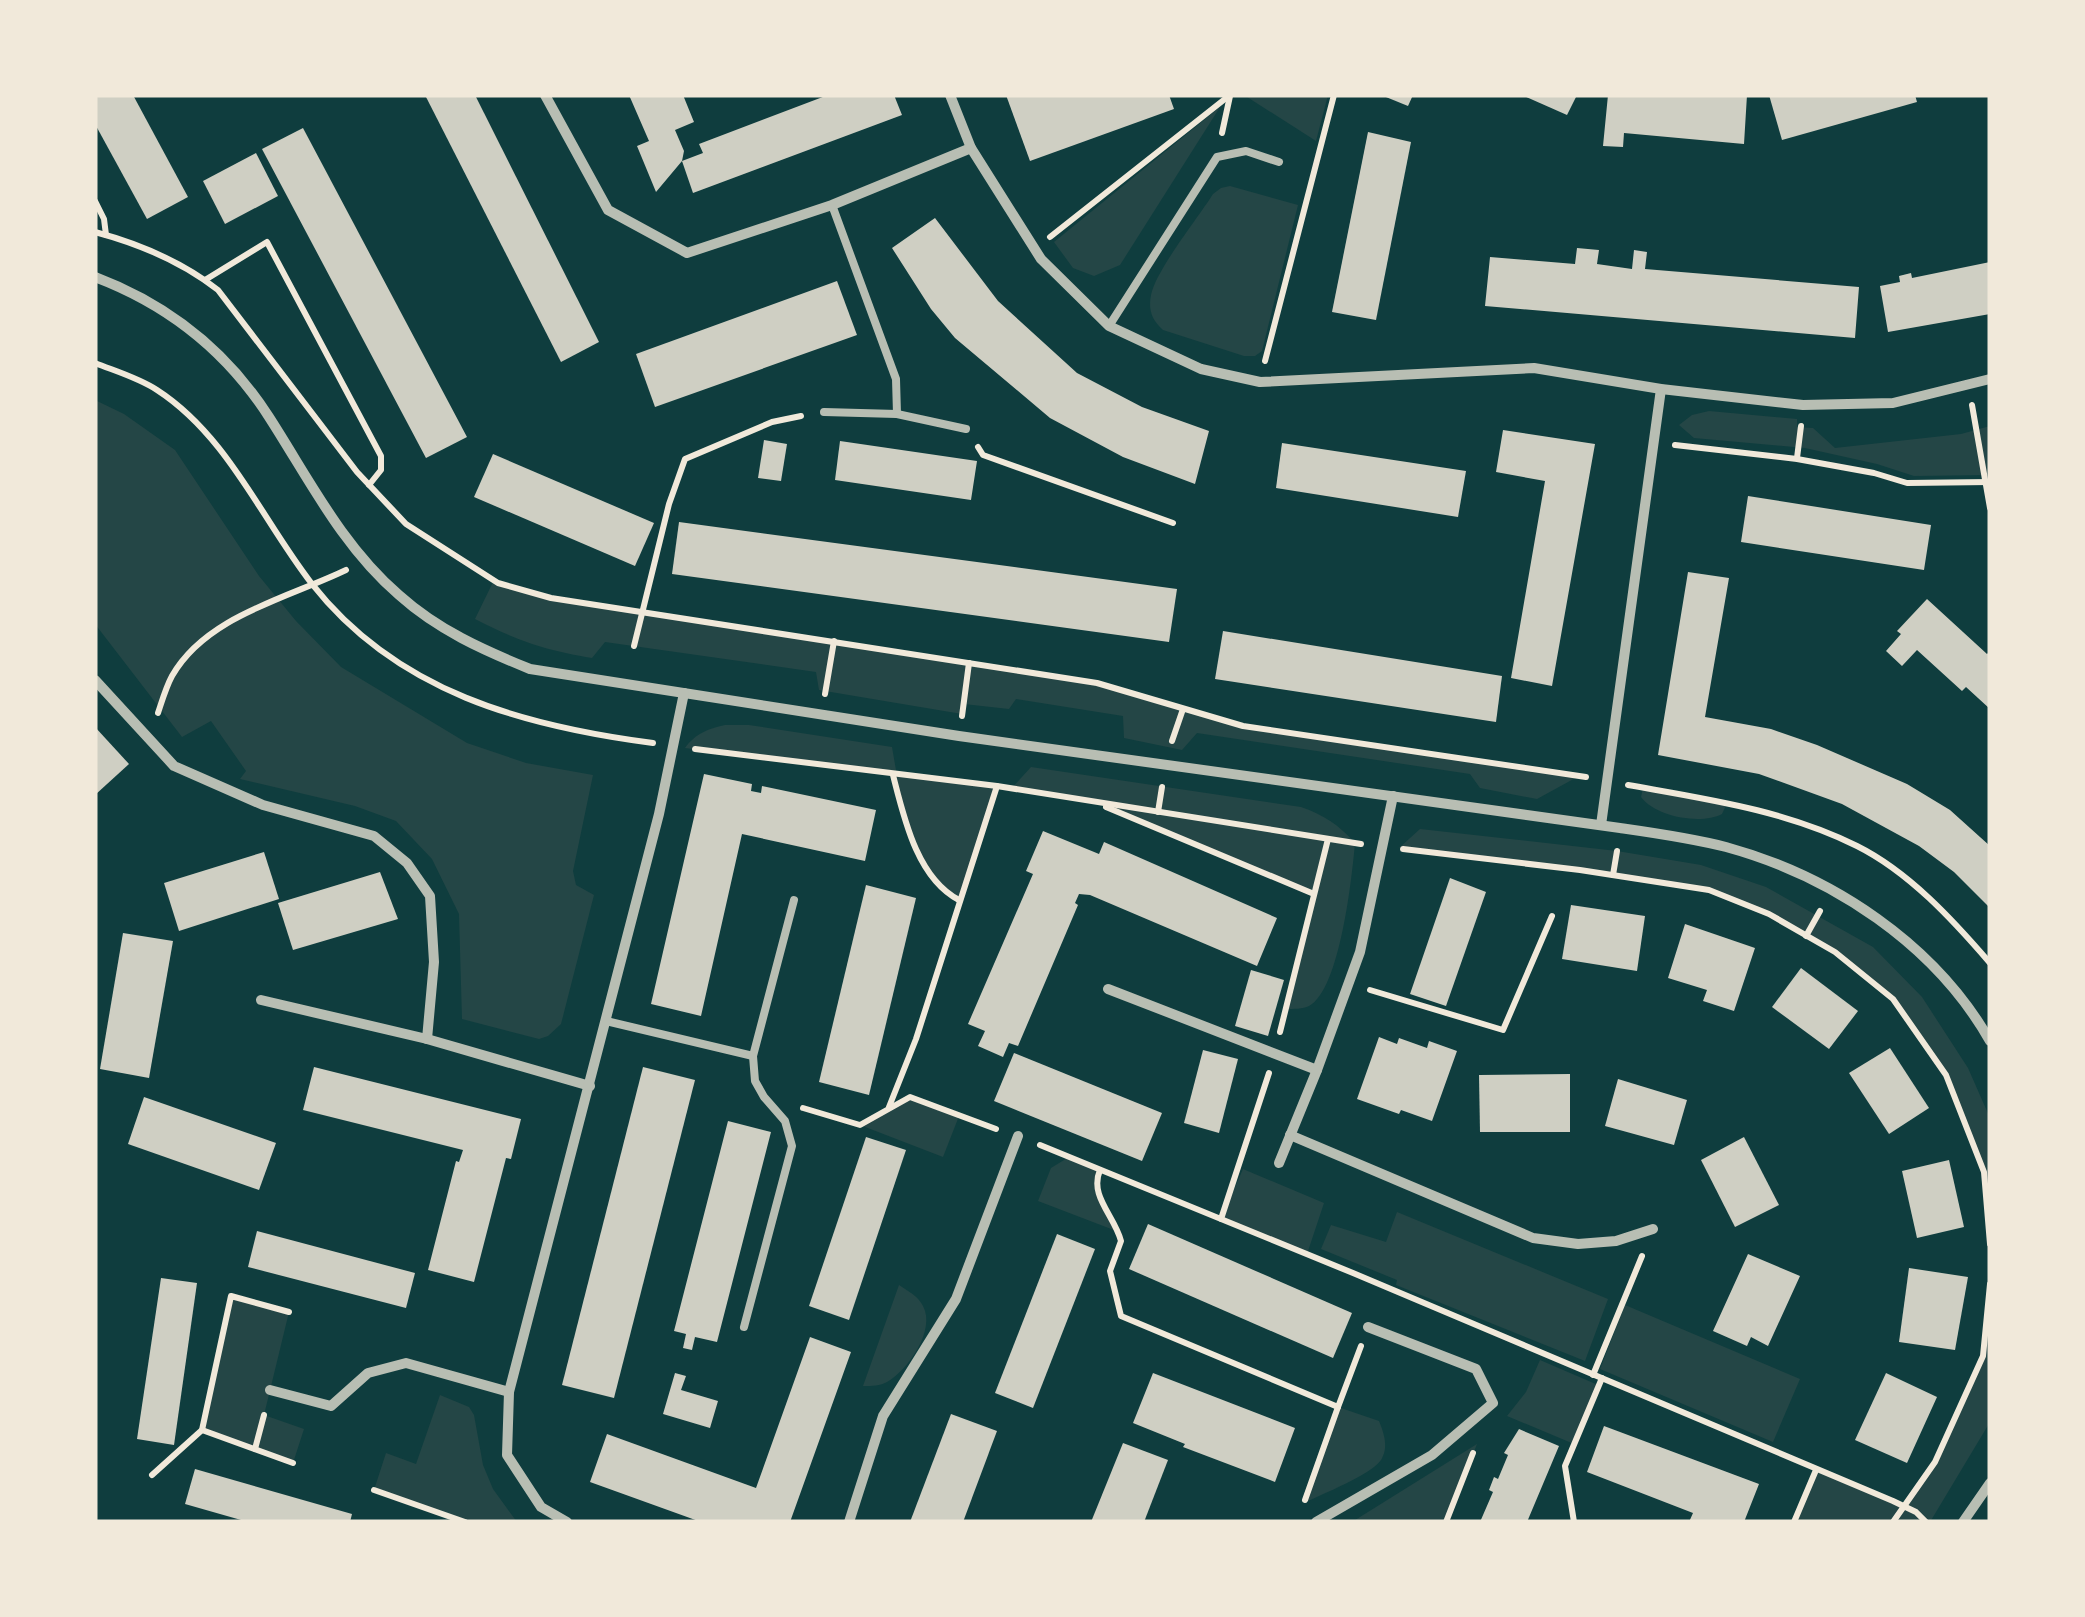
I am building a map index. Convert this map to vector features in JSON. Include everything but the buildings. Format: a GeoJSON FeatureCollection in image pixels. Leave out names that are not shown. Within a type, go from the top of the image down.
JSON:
{"type":"FeatureCollection","features":[{"type":"Feature","properties":{"kind":"street"},"geometry":{"type":"LineString","coordinates":[[544,95],[608,210],[687,254],[832,206],[971,148]]}},
{"type":"Feature","properties":{"kind":"street"},"geometry":{"type":"LineString","coordinates":[[950,95],[971,148],[1034,249],[1109,326],[1202,369],[1260,382],[1534,368],[1803,405],[1892,403],[1990,379]]}},
{"type":"Feature","properties":{"kind":"street"},"geometry":{"type":"LineString","coordinates":[[95,278],[139,294],[186,324],[226,362],[267,413],[336,526],[398,594],[436,624],[478,648],[530,670],[959,736],[1601,825],[1726,847],[1832,890],[1890,927],[1934,968],[1975,1015],[1990,1041]]}},
{"type":"Feature","properties":{"kind":"street"},"geometry":{"type":"LineString","coordinates":[[1601,825],[1660,388]]}},
{"type":"Feature","properties":{"kind":"street"},"geometry":{"type":"LineString","coordinates":[[95,680],[174,766],[263,805],[374,836],[407,862],[430,896],[434,962],[427,1039]]}},
{"type":"Feature","properties":{"kind":"street"},"geometry":{"type":"LineString","coordinates":[[567,1522],[541,1507],[507,1455],[509,1392],[659,814],[684,693]]}},
{"type":"Feature","properties":{"kind":"street"},"geometry":{"type":"LineString","coordinates":[[1278,1163],[1350,984],[1393,796]]}},
{"type":"Feature","properties":{"kind":"street"},"geometry":{"type":"LineString","coordinates":[[1108,989],[1317,1070]]}},
{"type":"Feature","properties":{"kind":"street"},"geometry":{"type":"LineString","coordinates":[[261,1000],[427,1039],[590,1086]]}},
{"type":"Feature","properties":{"kind":"street"},"geometry":{"type":"LineString","coordinates":[[1290,1135],[1534,1238],[1578,1244],[1616,1241],[1653,1229]]}},
{"type":"Feature","properties":{"kind":"street"},"geometry":{"type":"LineString","coordinates":[[849,1522],[883,1416],[956,1300],[1018,1136]]}},
{"type":"Feature","properties":{"kind":"street"},"geometry":{"type":"LineString","coordinates":[[1316,1522],[1432,1455],[1494,1403],[1476,1369],[1368,1327]]}},
{"type":"Feature","properties":{"kind":"street"},"geometry":{"type":"LineString","coordinates":[[270,1390],[331,1406],[368,1373],[406,1363],[509,1392]]}},
{"type":"Feature","properties":{"kind":"street"},"geometry":{"type":"LineString","coordinates":[[1963,1522],[1990,1483]]}},
{"type":"Feature","properties":{"kind":"lane"},"geometry":{"type":"LineString","coordinates":[[1109,326],[1217,158],[1246,151],[1280,162]]}},
{"type":"Feature","properties":{"kind":"lane"},"geometry":{"type":"LineString","coordinates":[[832,206],[896,379],[897,414]]}},
{"type":"Feature","properties":{"kind":"lane"},"geometry":{"type":"LineString","coordinates":[[824,412],[897,414],[966,429]]}},
{"type":"Feature","properties":{"kind":"lane"},"geometry":{"type":"LineString","coordinates":[[744,1327],[792,1146],[785,1121],[764,1098],[756,1082],[753,1056],[794,900]]}},
{"type":"Feature","properties":{"kind":"lane"},"geometry":{"type":"LineString","coordinates":[[606,1021],[753,1056]]}},
{"type":"Feature","properties":{"kind":"path"},"geometry":{"type":"LineString","coordinates":[[1217,158],[1230,95]]}},
{"type":"Feature","properties":{"kind":"path"},"geometry":{"type":"LineString","coordinates":[[1034,249],[1230,95]]}},
{"type":"Feature","properties":{"kind":"path"},"geometry":{"type":"LineString","coordinates":[[1260,382],[1334,95]]}},
{"type":"Feature","properties":{"kind":"path"},"geometry":{"type":"LineString","coordinates":[[95,201],[104,219],[106,235]]}},
{"type":"Feature","properties":{"kind":"path"},"geometry":{"type":"LineString","coordinates":[[95,232],[132,242],[194,270],[218,290],[307,410],[406,524],[498,582],[551,598],[1097,683],[1243,726],[1748,806],[1800,822],[1860,848],[1938,908],[1990,963]]}},
{"type":"Feature","properties":{"kind":"path"},"geometry":{"type":"LineString","coordinates":[[206,280],[267,242],[381,456],[380,470],[369,485]]}},
{"type":"Feature","properties":{"kind":"path"},"geometry":{"type":"LineString","coordinates":[[95,363],[156,389],[204,428],[313,586],[368,642],[431,683],[507,716],[616,738],[998,786],[1382,847],[1580,870],[1709,890],[1769,914],[1835,952],[1893,998],[1946,1075],[1984,1172],[1990,1244]]}},
{"type":"Feature","properties":{"kind":"path"},"geometry":{"type":"LineString","coordinates":[[1969,385],[1990,508]]}},
{"type":"Feature","properties":{"kind":"path"},"geometry":{"type":"LineString","coordinates":[[634,646],[669,504],[685,459],[772,422],[824,412]]}},
{"type":"Feature","properties":{"kind":"path"},"geometry":{"type":"LineString","coordinates":[[966,429],[983,455],[1173,523]]}},
{"type":"Feature","properties":{"kind":"path"},"geometry":{"type":"LineString","coordinates":[[1654,443],[1797,459],[1907,483],[1987,483]]}},
{"type":"Feature","properties":{"kind":"path"},"geometry":{"type":"LineString","coordinates":[[148,738],[172,676],[195,646],[226,623],[365,561]]}},
{"type":"Feature","properties":{"kind":"path"},"geometry":{"type":"LineString","coordinates":[[822,715],[834,642]]}},
{"type":"Feature","properties":{"kind":"path"},"geometry":{"type":"LineString","coordinates":[[959,736],[969,663]]}},
{"type":"Feature","properties":{"kind":"path"},"geometry":{"type":"LineString","coordinates":[[894,775],[908,828],[923,860],[936,882],[959,900]]}},
{"type":"Feature","properties":{"kind":"path"},"geometry":{"type":"LineString","coordinates":[[889,1109],[916,1039],[998,786]]}},
{"type":"Feature","properties":{"kind":"path"},"geometry":{"type":"LineString","coordinates":[[1096,802],[1314,894]]}},
{"type":"Feature","properties":{"kind":"path"},"geometry":{"type":"LineString","coordinates":[[1286,1009],[1328,839]]}},
{"type":"Feature","properties":{"kind":"path"},"geometry":{"type":"LineString","coordinates":[[1350,984],[1503,1030],[1552,916]]}},
{"type":"Feature","properties":{"kind":"path"},"geometry":{"type":"LineString","coordinates":[[1221,1219],[1275,1054]]}},
{"type":"Feature","properties":{"kind":"path"},"geometry":{"type":"LineString","coordinates":[[764,1098],[860,1124],[910,1097],[1018,1136],[1602,1378],[1906,1508],[1926,1522]]}},
{"type":"Feature","properties":{"kind":"path"},"geometry":{"type":"LineString","coordinates":[[1100,1170],[1094,1182],[1096,1191],[1122,1241],[1110,1271],[1121,1316],[1338,1407]]}},
{"type":"Feature","properties":{"kind":"path"},"geometry":{"type":"LineString","coordinates":[[1592,1375],[1653,1229]]}},
{"type":"Feature","properties":{"kind":"path"},"geometry":{"type":"LineString","coordinates":[[1893,1522],[1936,1462],[1984,1356],[1990,1284]]}},
{"type":"Feature","properties":{"kind":"path"},"geometry":{"type":"LineString","coordinates":[[1304,1503],[1384,1286]]}},
{"type":"Feature","properties":{"kind":"path"},"geometry":{"type":"LineString","coordinates":[[152,1475],[202,1430],[231,1296],[289,1312]]}},
{"type":"Feature","properties":{"kind":"path"},"geometry":{"type":"LineString","coordinates":[[1574,1522],[1565,1466],[1602,1378]]}},
{"type":"Feature","properties":{"kind":"path"},"geometry":{"type":"LineString","coordinates":[[1446,1522],[1494,1403]]}},
{"type":"Feature","properties":{"kind":"path"},"geometry":{"type":"LineString","coordinates":[[255,1449],[264,1415]]}},
{"type":"Feature","properties":{"kind":"path"},"geometry":{"type":"LineString","coordinates":[[202,1430],[292,1463]]}},
{"type":"Feature","properties":{"kind":"path"},"geometry":{"type":"LineString","coordinates":[[1794,1522],[1816,1470]]}},
{"type":"Feature","properties":{"kind":"path"},"geometry":{"type":"LineString","coordinates":[[374,1490],[465,1522]]}},
{"type":"Feature","properties":{"kind":"shaded area"},"geometry":{"type":"Polygon","coordinates":[[[1244,95],[1328,95],[1316,141],[1244,95]]]}},
{"type":"Feature","properties":{"kind":"shaded area"},"geometry":{"type":"Polygon","coordinates":[[[1220,107],[1120,265],[1094,276],[1073,268],[1054,242],[1220,107]]]}},
{"type":"Feature","properties":{"kind":"shaded area"},"geometry":{"type":"Polygon","coordinates":[[[1230,186],[1298,205],[1262,351],[1255,356],[1163,330],[1151,310],[1154,284],[1169,258],[1213,194],[1230,186]]]}},
{"type":"Feature","properties":{"kind":"shaded area"},"geometry":{"type":"Polygon","coordinates":[[[95,400],[124,414],[175,450],[259,576],[341,667],[467,743],[526,763],[593,775],[573,871],[576,885],[594,895],[561,1024],[548,1036],[539,1039],[462,1019],[459,914],[432,859],[396,821],[355,806],[240,779],[246,771],[211,721],[182,737],[95,624],[95,400]]]}},
{"type":"Feature","properties":{"kind":"shaded area"},"geometry":{"type":"Polygon","coordinates":[[[1709,411],[1797,419],[1797,427],[1813,428],[1835,448],[1961,434],[1990,426],[1990,475],[1914,476],[1805,448],[1694,438],[1679,425],[1692,415],[1709,411]]]}},
{"type":"Feature","properties":{"kind":"shaded area"},"geometry":{"type":"Polygon","coordinates":[[[494,580],[551,598],[1097,683],[1243,726],[1579,776],[1537,799],[1480,788],[1470,774],[1197,733],[1182,750],[1124,738],[1123,716],[1016,699],[1009,709],[964,704],[962,714],[819,690],[816,672],[605,642],[592,658],[575,655],[532,644],[475,619],[494,580]]]}},
{"type":"Feature","properties":{"kind":"shaded area"},"geometry":{"type":"Polygon","coordinates":[[[725,725],[749,725],[892,747],[897,776],[997,786],[959,900],[935,882],[908,828],[893,775],[685,748],[703,732],[725,725]]]}},
{"type":"Feature","properties":{"kind":"shaded area"},"geometry":{"type":"Polygon","coordinates":[[[1031,767],[1301,807],[1337,826],[1355,843],[1336,956],[1320,996],[1307,1007],[1286,1009],[1314,894],[1096,802],[1011,789],[1031,767]]]}},
{"type":"Feature","properties":{"kind":"shaded area"},"geometry":{"type":"Polygon","coordinates":[[[1643,788],[1727,803],[1722,814],[1713,817],[1679,817],[1648,804],[1641,797],[1643,788]]]}},
{"type":"Feature","properties":{"kind":"shaded area"},"geometry":{"type":"Polygon","coordinates":[[[1420,829],[1617,851],[1701,865],[1766,887],[1873,947],[1922,997],[1968,1068],[1990,1118],[1990,1244],[1984,1172],[1946,1075],[1893,999],[1835,952],[1769,914],[1709,890],[1399,848],[1420,829]]]}},
{"type":"Feature","properties":{"kind":"shaded area"},"geometry":{"type":"Polygon","coordinates":[[[910,1097],[959,1116],[943,1157],[860,1125],[910,1097]]]}},
{"type":"Feature","properties":{"kind":"shaded area"},"geometry":{"type":"Polygon","coordinates":[[[1069,1157],[1100,1170],[1094,1182],[1119,1232],[1038,1201],[1051,1168],[1069,1157]]]}},
{"type":"Feature","properties":{"kind":"shaded area"},"geometry":{"type":"Polygon","coordinates":[[[1243,1169],[1324,1203],[1307,1254],[1221,1219],[1243,1169]]]}},
{"type":"Feature","properties":{"kind":"shaded area"},"geometry":{"type":"Polygon","coordinates":[[[1397,1212],[1608,1299],[1585,1361],[1396,1285],[1397,1280],[1321,1249],[1331,1225],[1386,1242],[1397,1212]]]}},
{"type":"Feature","properties":{"kind":"shaded area"},"geometry":{"type":"Polygon","coordinates":[[[1990,1284],[1990,1422],[1930,1522],[1794,1522],[1816,1470],[1905,1507],[1935,1462],[1983,1356],[1990,1284]]]}},
{"type":"Feature","properties":{"kind":"shaded area"},"geometry":{"type":"Polygon","coordinates":[[[899,1285],[923,1306],[923,1337],[911,1359],[895,1376],[882,1384],[863,1386],[899,1285]]]}},
{"type":"Feature","properties":{"kind":"shaded area"},"geometry":{"type":"Polygon","coordinates":[[[231,1296],[289,1312],[264,1415],[304,1429],[293,1463],[202,1430],[231,1296]]]}},
{"type":"Feature","properties":{"kind":"shaded area"},"geometry":{"type":"Polygon","coordinates":[[[1625,1305],[1800,1379],[1773,1442],[1600,1369],[1625,1305]]]}},
{"type":"Feature","properties":{"kind":"shaded area"},"geometry":{"type":"Polygon","coordinates":[[[1540,1360],[1598,1385],[1574,1444],[1507,1416],[1526,1392],[1540,1360]]]}},
{"type":"Feature","properties":{"kind":"shaded area"},"geometry":{"type":"Polygon","coordinates":[[[440,1395],[469,1407],[474,1415],[483,1465],[493,1489],[517,1522],[465,1522],[374,1490],[386,1453],[416,1464],[440,1395]]]}},
{"type":"Feature","properties":{"kind":"shaded area"},"geometry":{"type":"Polygon","coordinates":[[[1338,1407],[1379,1421],[1385,1451],[1367,1472],[1304,1503],[1338,1407]]]}},
{"type":"Feature","properties":{"kind":"shaded area"},"geometry":{"type":"Polygon","coordinates":[[[1477,1444],[1446,1522],[1352,1522],[1477,1444]]]}}]}
